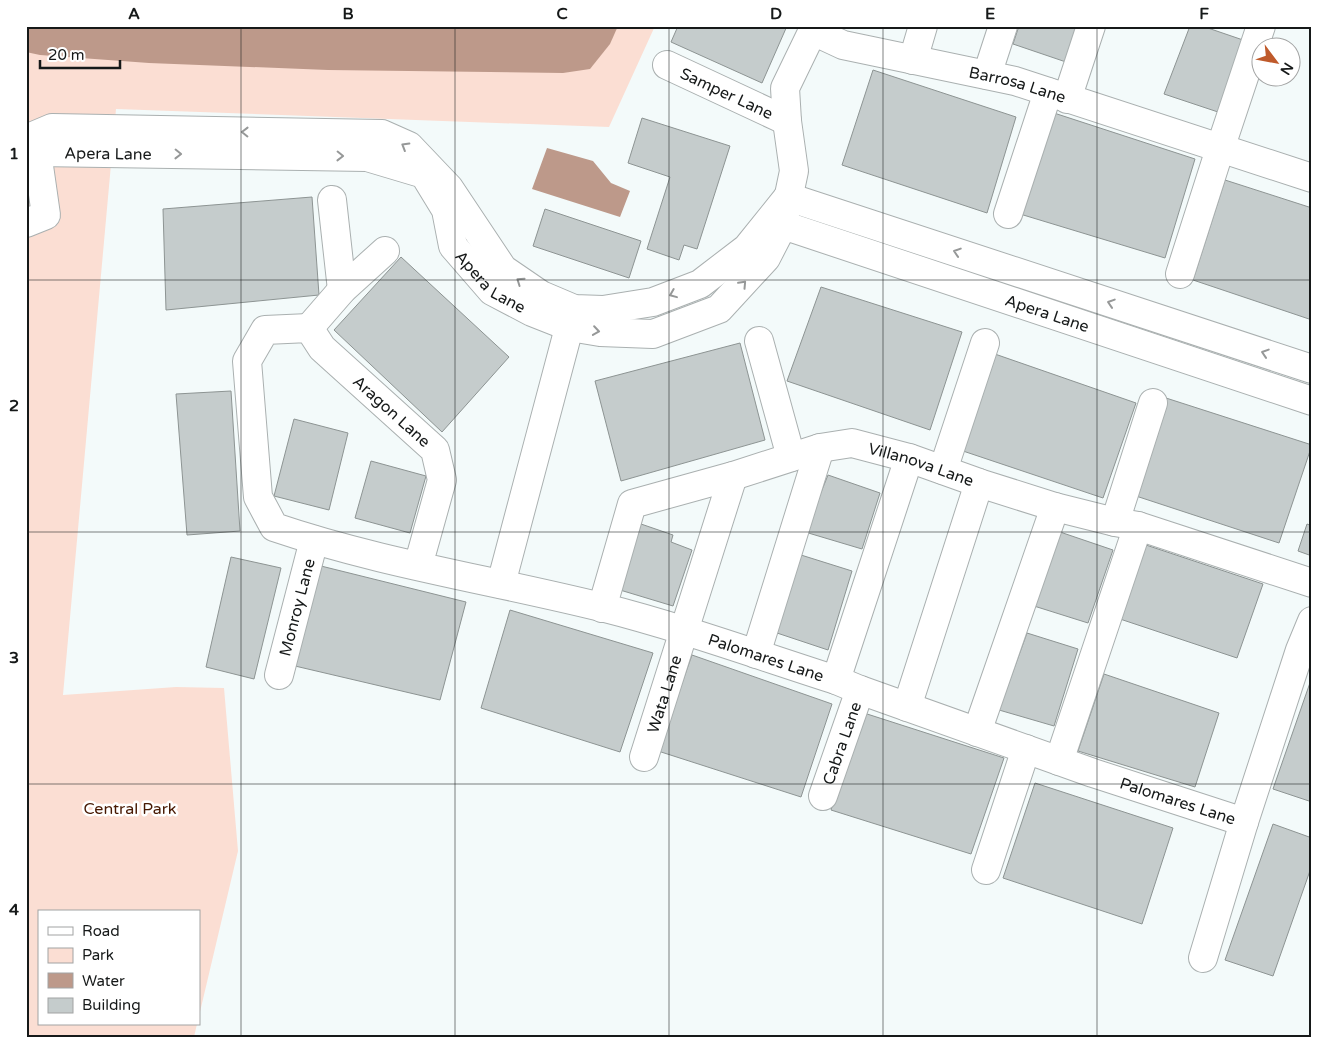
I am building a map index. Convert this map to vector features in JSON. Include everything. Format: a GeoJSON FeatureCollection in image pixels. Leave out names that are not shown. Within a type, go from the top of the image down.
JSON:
{"type":"FeatureCollection","features":[{"type":"Feature","properties":{"kind":"street"},"geometry":{"type":"LineString","coordinates":[[913,60],[924,26]]}},
{"type":"Feature","properties":{"kind":"street"},"geometry":{"type":"LineString","coordinates":[[987,75],[1003,26]]}},
{"type":"Feature","properties":{"kind":"street"},"geometry":{"type":"LineString","coordinates":[[1008,214],[1057,96],[1091,26]]}},
{"type":"Feature","properties":{"kind":"street"},"geometry":{"type":"LineString","coordinates":[[1180,274],[1261,26]]}},
{"type":"Feature","properties":{"kind":"street"},"geometry":{"type":"LineString","coordinates":[[788,196],[794,171],[787,122],[786,88],[814,29]]}},
{"type":"Feature","properties":{"kind":"street","name":"Barrosa Lane"},"geometry":{"type":"LineString","coordinates":[[814,29],[843,45],[1015,81],[1312,178]]}},
{"type":"Feature","properties":{"kind":"street","name":"Samper Lane"},"geometry":{"type":"LineString","coordinates":[[667,65],[787,122]]}},
{"type":"Feature","properties":{"kind":"street","name":"Apera Lane"},"geometry":{"type":"LineString","coordinates":[[30,146],[52,128],[382,134],[409,146],[449,188],[503,269],[572,318],[600,332],[653,334],[719,309],[766,258],[783,225],[788,196]]}},
{"type":"Feature","properties":{"kind":"street"},"geometry":{"type":"LineString","coordinates":[[26,223],[46,215],[30,146]]}},
{"type":"Feature","properties":{"kind":"street","name":"Apera Lane"},"geometry":{"type":"LineString","coordinates":[[572,318],[603,310],[653,302],[700,284],[747,248],[788,196]]}},
{"type":"Feature","properties":{"kind":"street","name":"Apera Lane"},"geometry":{"type":"LineString","coordinates":[[788,196],[1312,369]]}},
{"type":"Feature","properties":{"kind":"street"},"geometry":{"type":"LineString","coordinates":[[332,200],[342,290]]}},
{"type":"Feature","properties":{"kind":"street","name":"Apera Lane"},"geometry":{"type":"LineString","coordinates":[[783,225],[1312,401]]}},
{"type":"Feature","properties":{"kind":"street"},"geometry":{"type":"LineString","coordinates":[[314,540],[274,527],[258,497],[247,361],[265,330],[309,328],[342,290],[385,251]]}},
{"type":"Feature","properties":{"kind":"street"},"geometry":{"type":"LineString","coordinates":[[501,584],[572,318]]}},
{"type":"Feature","properties":{"kind":"street","name":"Aragon Lane"},"geometry":{"type":"LineString","coordinates":[[309,328],[322,348],[435,450],[442,480],[418,566]]}},
{"type":"Feature","properties":{"kind":"street"},"geometry":{"type":"LineString","coordinates":[[759,341],[791,457]]}},
{"type":"Feature","properties":{"kind":"street"},"geometry":{"type":"LineString","coordinates":[[943,470],[985,343]]}},
{"type":"Feature","properties":{"kind":"street"},"geometry":{"type":"LineString","coordinates":[[1059,760],[1126,524],[1153,403]]}},
{"type":"Feature","properties":{"kind":"street","name":"Villanova Lane"},"geometry":{"type":"LineString","coordinates":[[602,608],[632,504],[733,476],[820,448],[852,443],[909,458],[1055,507],[1126,524],[1312,583]]}},
{"type":"Feature","properties":{"kind":"street"},"geometry":{"type":"LineString","coordinates":[[756,654],[820,448]]}},
{"type":"Feature","properties":{"kind":"street","name":"Cabra Lane"},"geometry":{"type":"LineString","coordinates":[[822,796],[848,685],[909,458]]}},
{"type":"Feature","properties":{"kind":"street","name":"Wata Lane"},"geometry":{"type":"LineString","coordinates":[[644,757],[733,476]]}},
{"type":"Feature","properties":{"kind":"street"},"geometry":{"type":"LineString","coordinates":[[907,707],[980,483]]}},
{"type":"Feature","properties":{"kind":"street"},"geometry":{"type":"LineString","coordinates":[[977,732],[1055,507]]}},
{"type":"Feature","properties":{"kind":"street","name":"Palomares Lane"},"geometry":{"type":"LineString","coordinates":[[314,540],[602,608],[684,631],[848,685],[1026,749],[1244,822],[1300,650],[1312,621]]}},
{"type":"Feature","properties":{"kind":"street","name":"Monroy Lane"},"geometry":{"type":"LineString","coordinates":[[279,674],[314,540]]}},
{"type":"Feature","properties":{"kind":"street"},"geometry":{"type":"LineString","coordinates":[[986,870],[1026,749]]}},
{"type":"Feature","properties":{"kind":"street"},"geometry":{"type":"LineString","coordinates":[[1203,958],[1244,822]]}},
{"type":"Feature","properties":{"kind":"green space","name":"Central Park"},"geometry":{"type":"Polygon","coordinates":[[[26,26],[655,26],[609,127],[116,109],[63,695],[176,687],[224,688],[238,851],[200,1012],[200,910],[38,910],[38,1026],[197,1026],[194,1037],[26,1037],[26,26]]]}},
{"type":"Feature","properties":{"kind":"water"},"geometry":{"type":"Polygon","coordinates":[[[26,26],[618,26],[610,44],[590,69],[563,73],[328,70],[149,63],[40,55],[26,52],[26,26]]]}},
{"type":"Feature","properties":{"kind":"water"},"geometry":{"type":"Polygon","coordinates":[[[547,148],[593,161],[611,183],[630,191],[620,217],[532,189],[547,148]]]}},
{"type":"Feature","properties":{"kind":"building"},"geometry":{"type":"Polygon","coordinates":[[[678,26],[787,26],[762,83],[671,42],[678,26]]]}},
{"type":"Feature","properties":{"kind":"building"},"geometry":{"type":"Polygon","coordinates":[[[1019,26],[1078,26],[1066,62],[1013,44],[1019,26]]]}},
{"type":"Feature","properties":{"kind":"building"},"geometry":{"type":"Polygon","coordinates":[[[1190,26],[1202,26],[1243,40],[1218,112],[1164,94],[1190,26]]]}},
{"type":"Feature","properties":{"kind":"building"},"geometry":{"type":"Polygon","coordinates":[[[873,70],[1016,117],[987,213],[842,165],[873,70]]]}},
{"type":"Feature","properties":{"kind":"building"},"geometry":{"type":"Polygon","coordinates":[[[1054,113],[1195,159],[1165,258],[1020,214],[1054,113]]]}},
{"type":"Feature","properties":{"kind":"building"},"geometry":{"type":"Polygon","coordinates":[[[642,118],[730,146],[697,249],[684,245],[679,260],[647,249],[670,177],[628,163],[642,118]]]}},
{"type":"Feature","properties":{"kind":"building"},"geometry":{"type":"Polygon","coordinates":[[[1225,180],[1312,208],[1312,320],[1193,280],[1225,180]]]}},
{"type":"Feature","properties":{"kind":"building"},"geometry":{"type":"Polygon","coordinates":[[[312,197],[319,295],[166,310],[163,209],[312,197]]]}},
{"type":"Feature","properties":{"kind":"building"},"geometry":{"type":"Polygon","coordinates":[[[545,209],[641,241],[629,278],[533,246],[545,209]]]}},
{"type":"Feature","properties":{"kind":"building"},"geometry":{"type":"Polygon","coordinates":[[[401,257],[509,357],[442,432],[334,330],[401,257]]]}},
{"type":"Feature","properties":{"kind":"building"},"geometry":{"type":"Polygon","coordinates":[[[821,287],[962,332],[930,430],[787,381],[821,287]]]}},
{"type":"Feature","properties":{"kind":"building"},"geometry":{"type":"Polygon","coordinates":[[[740,343],[765,440],[621,481],[595,381],[740,343]]]}},
{"type":"Feature","properties":{"kind":"building"},"geometry":{"type":"Polygon","coordinates":[[[992,353],[1136,403],[1103,498],[960,450],[992,353]]]}},
{"type":"Feature","properties":{"kind":"building"},"geometry":{"type":"Polygon","coordinates":[[[231,391],[240,531],[187,535],[176,394],[231,391]]]}},
{"type":"Feature","properties":{"kind":"building"},"geometry":{"type":"Polygon","coordinates":[[[1166,398],[1312,445],[1279,543],[1136,496],[1166,398]]]}},
{"type":"Feature","properties":{"kind":"building"},"geometry":{"type":"Polygon","coordinates":[[[294,419],[348,433],[329,510],[274,496],[294,419]]]}},
{"type":"Feature","properties":{"kind":"building"},"geometry":{"type":"Polygon","coordinates":[[[371,461],[426,476],[410,533],[355,518],[371,461]]]}},
{"type":"Feature","properties":{"kind":"building"},"geometry":{"type":"Polygon","coordinates":[[[828,475],[880,493],[862,549],[805,532],[828,475]]]}},
{"type":"Feature","properties":{"kind":"building"},"geometry":{"type":"Polygon","coordinates":[[[641,524],[673,535],[671,542],[692,550],[673,606],[620,590],[641,524]]]}},
{"type":"Feature","properties":{"kind":"building"},"geometry":{"type":"Polygon","coordinates":[[[1307,524],[1312,526],[1312,556],[1298,551],[1307,524]]]}},
{"type":"Feature","properties":{"kind":"building"},"geometry":{"type":"Polygon","coordinates":[[[1060,532],[1113,550],[1088,623],[1034,606],[1060,532]]]}},
{"type":"Feature","properties":{"kind":"building"},"geometry":{"type":"Polygon","coordinates":[[[1146,545],[1263,584],[1237,658],[1120,619],[1146,545]]]}},
{"type":"Feature","properties":{"kind":"building"},"geometry":{"type":"Polygon","coordinates":[[[801,555],[852,571],[828,650],[774,632],[801,555]]]}},
{"type":"Feature","properties":{"kind":"building"},"geometry":{"type":"Polygon","coordinates":[[[231,557],[281,568],[254,679],[206,667],[231,557]]]}},
{"type":"Feature","properties":{"kind":"building"},"geometry":{"type":"Polygon","coordinates":[[[321,566],[466,602],[440,700],[295,666],[321,566]]]}},
{"type":"Feature","properties":{"kind":"building"},"geometry":{"type":"Polygon","coordinates":[[[510,610],[653,653],[620,752],[481,708],[510,610]]]}},
{"type":"Feature","properties":{"kind":"building"},"geometry":{"type":"Polygon","coordinates":[[[1027,633],[1078,649],[1054,726],[999,710],[1027,633]]]}},
{"type":"Feature","properties":{"kind":"building"},"geometry":{"type":"Polygon","coordinates":[[[692,655],[832,704],[801,797],[658,751],[692,655]]]}},
{"type":"Feature","properties":{"kind":"building"},"geometry":{"type":"Polygon","coordinates":[[[1104,674],[1219,713],[1195,787],[1078,751],[1104,674]]]}},
{"type":"Feature","properties":{"kind":"building"},"geometry":{"type":"Polygon","coordinates":[[[1312,677],[1312,802],[1273,789],[1312,677]]]}},
{"type":"Feature","properties":{"kind":"building"},"geometry":{"type":"Polygon","coordinates":[[[864,713],[1004,758],[971,854],[831,810],[864,713]]]}},
{"type":"Feature","properties":{"kind":"building"},"geometry":{"type":"Polygon","coordinates":[[[1035,783],[1173,828],[1142,924],[1003,878],[1035,783]]]}},
{"type":"Feature","properties":{"kind":"building"},"geometry":{"type":"Polygon","coordinates":[[[1273,824],[1312,838],[1312,865],[1273,976],[1225,960],[1273,824]]]}}]}
